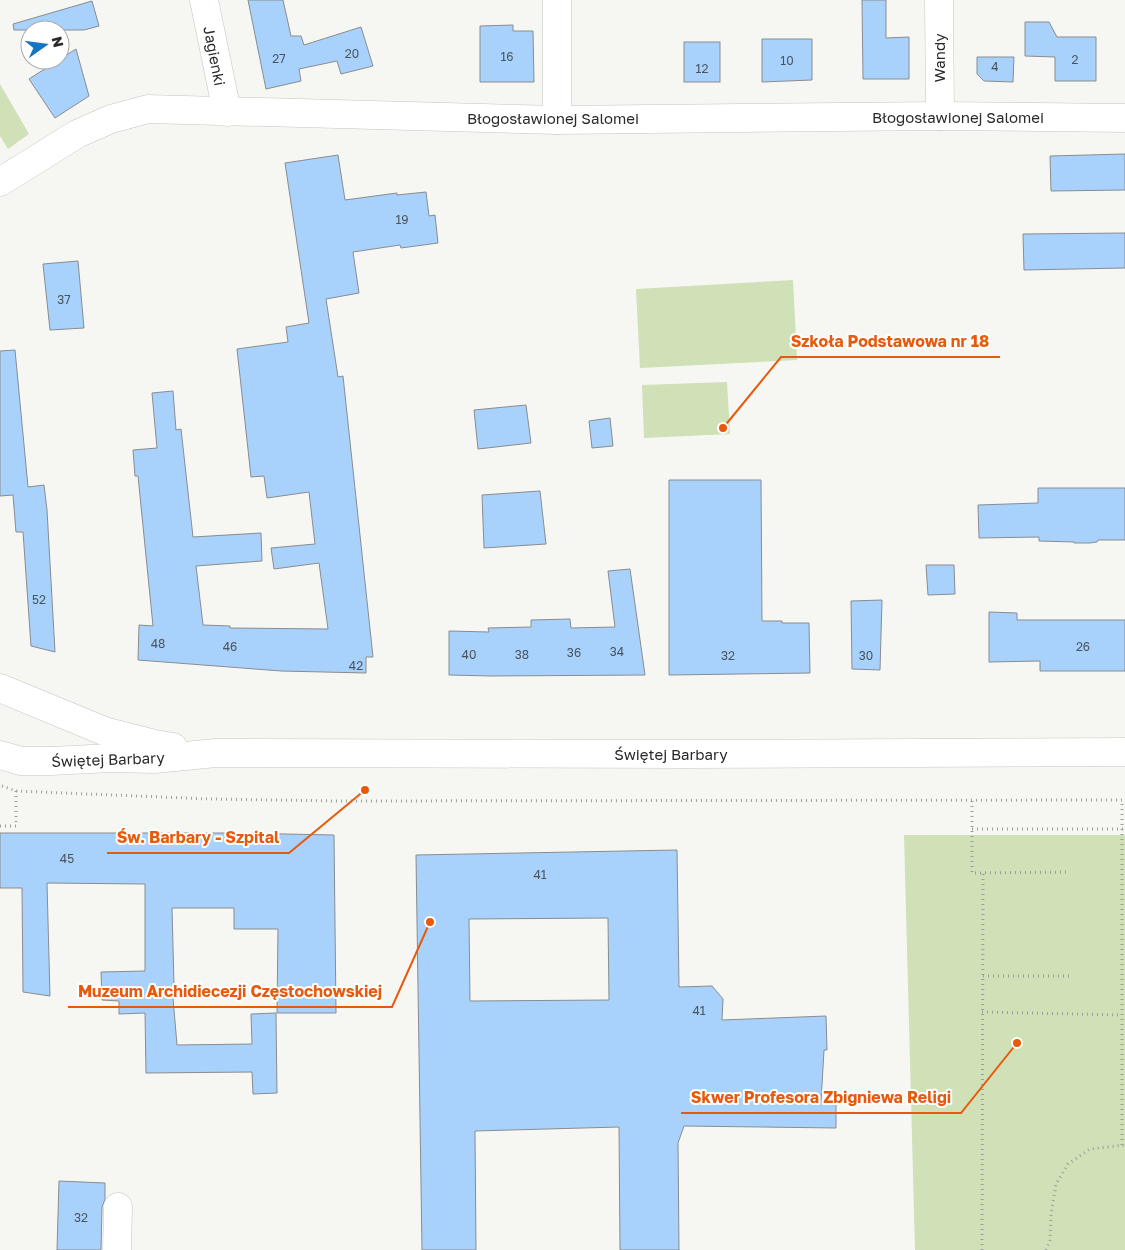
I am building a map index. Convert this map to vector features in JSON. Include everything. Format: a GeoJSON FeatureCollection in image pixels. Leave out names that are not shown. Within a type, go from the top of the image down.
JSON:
{"type":"FeatureCollection","features":[{"type":"Feature","properties":{"kind":"street","name":"Jagienki"},"geometry":{"type":"LineString","coordinates":[[204,0],[227,112]]}},
{"type":"Feature","properties":{"kind":"street"},"geometry":{"type":"LineString","coordinates":[[557,0],[557,120]]}},
{"type":"Feature","properties":{"kind":"street","name":"Wandy"},"geometry":{"type":"LineString","coordinates":[[939,0],[940,116]]}},
{"type":"Feature","properties":{"kind":"street","name":"Błogosławionej Salomei"},"geometry":{"type":"LineString","coordinates":[[0,182],[77,134],[124,115],[148,109],[557,120],[940,116],[1125,118]]}},
{"type":"Feature","properties":{"kind":"street","name":"Świętej Barbary"},"geometry":{"type":"LineString","coordinates":[[3,692],[104,731],[155,744],[216,753]]}},
{"type":"Feature","properties":{"kind":"street","name":"Świętej Barbary"},"geometry":{"type":"LineString","coordinates":[[0,756],[21,760],[51,761],[110,758],[154,759],[216,753],[684,754],[1125,752]]}},
{"type":"Feature","properties":{"kind":"street"},"geometry":{"type":"LineString","coordinates":[[117,1250],[118,1206]]}},
{"type":"Feature","properties":{"kind":"path"},"geometry":{"type":"LineString","coordinates":[[0,786],[16,791],[210,799],[337,801],[1124,800],[1122,1015],[1124,1145],[1090,1149],[1068,1164],[1056,1184],[1051,1215],[1050,1241],[1046,1250]]}},
{"type":"Feature","properties":{"kind":"path"},"geometry":{"type":"LineString","coordinates":[[0,826],[16,826],[16,791]]}},
{"type":"Feature","properties":{"kind":"path"},"geometry":{"type":"LineString","coordinates":[[972,801],[972,873],[1070,872]]}},
{"type":"Feature","properties":{"kind":"path"},"geometry":{"type":"LineString","coordinates":[[972,829],[1124,829]]}},
{"type":"Feature","properties":{"kind":"path"},"geometry":{"type":"LineString","coordinates":[[982,1250],[983,873]]}},
{"type":"Feature","properties":{"kind":"path"},"geometry":{"type":"LineString","coordinates":[[983,976],[1072,976]]}},
{"type":"Feature","properties":{"kind":"path"},"geometry":{"type":"LineString","coordinates":[[982,1012],[1122,1015]]}},
{"type":"Feature","properties":{"kind":"green space"},"geometry":{"type":"Polygon","coordinates":[[[0,84],[29,134],[8,149],[0,136],[0,84]]]}},
{"type":"Feature","properties":{"kind":"green space"},"geometry":{"type":"Polygon","coordinates":[[[793,280],[797,360],[640,368],[636,289],[793,280]]]}},
{"type":"Feature","properties":{"kind":"green space"},"geometry":{"type":"Polygon","coordinates":[[[727,382],[730,434],[644,438],[642,385],[727,382]]]}},
{"type":"Feature","properties":{"kind":"green space"},"geometry":{"type":"Polygon","coordinates":[[[904,835],[1125,835],[1125,1250],[915,1250],[904,835]]]}},
{"type":"Feature","properties":{"kind":"building"},"geometry":{"type":"Polygon","coordinates":[[[248,0],[283,0],[291,36],[301,36],[304,45],[361,27],[373,66],[341,74],[337,61],[299,69],[301,81],[266,89],[248,0]]]}},
{"type":"Feature","properties":{"kind":"building"},"geometry":{"type":"Polygon","coordinates":[[[862,0],[886,0],[886,38],[909,37],[909,79],[863,79],[862,0]]]}},
{"type":"Feature","properties":{"kind":"building"},"geometry":{"type":"Polygon","coordinates":[[[92,1],[99,26],[84,30],[70,30],[70,20],[27,20],[92,1]]]}},
{"type":"Feature","properties":{"kind":"building"},"geometry":{"type":"Polygon","coordinates":[[[20,22],[20,30],[14,30],[13,24],[20,22]]]}},
{"type":"Feature","properties":{"kind":"building"},"geometry":{"type":"Polygon","coordinates":[[[1025,22],[1049,22],[1057,37],[1096,37],[1096,81],[1055,81],[1055,57],[1025,56],[1025,22]]]}},
{"type":"Feature","properties":{"kind":"building"},"geometry":{"type":"Polygon","coordinates":[[[513,25],[513,31],[533,31],[534,82],[480,82],[480,26],[513,25]]]}},
{"type":"Feature","properties":{"kind":"building"},"geometry":{"type":"Polygon","coordinates":[[[762,39],[812,39],[812,80],[762,82],[762,39]]]}},
{"type":"Feature","properties":{"kind":"building"},"geometry":{"type":"Polygon","coordinates":[[[684,42],[720,42],[720,82],[684,82],[684,42]]]}},
{"type":"Feature","properties":{"kind":"building"},"geometry":{"type":"Polygon","coordinates":[[[76,49],[89,96],[55,118],[29,79],[43,70],[70,70],[70,53],[76,49]]]}},
{"type":"Feature","properties":{"kind":"building"},"geometry":{"type":"Polygon","coordinates":[[[977,57],[1014,57],[1013,82],[984,81],[977,74],[977,57]]]}},
{"type":"Feature","properties":{"kind":"building"},"geometry":{"type":"Polygon","coordinates":[[[1125,154],[1125,190],[1051,191],[1050,156],[1125,154]]]}},
{"type":"Feature","properties":{"kind":"building"},"geometry":{"type":"Polygon","coordinates":[[[338,155],[345,200],[397,193],[397,195],[426,192],[429,216],[435,215],[438,243],[401,248],[400,245],[353,252],[359,293],[326,299],[338,377],[343,376],[373,657],[366,657],[366,673],[281,671],[138,660],[139,625],[153,626],[138,476],[135,476],[133,450],[157,448],[152,393],[173,391],[176,430],[181,429],[193,537],[261,533],[262,561],[196,566],[203,625],[230,626],[230,628],[328,629],[319,563],[274,569],[271,548],[315,544],[309,492],[267,498],[264,476],[251,477],[237,349],[288,342],[286,327],[309,323],[285,163],[338,155]]]}},
{"type":"Feature","properties":{"kind":"building"},"geometry":{"type":"Polygon","coordinates":[[[1125,233],[1125,268],[1024,270],[1023,234],[1125,233]]]}},
{"type":"Feature","properties":{"kind":"building"},"geometry":{"type":"Polygon","coordinates":[[[78,261],[84,328],[50,330],[43,264],[78,261]]]}},
{"type":"Feature","properties":{"kind":"building"},"geometry":{"type":"Polygon","coordinates":[[[15,350],[28,487],[44,485],[55,652],[31,646],[23,532],[16,532],[13,495],[0,496],[0,351],[15,350]]]}},
{"type":"Feature","properties":{"kind":"building"},"geometry":{"type":"Polygon","coordinates":[[[526,405],[531,443],[478,449],[474,410],[526,405]]]}},
{"type":"Feature","properties":{"kind":"building"},"geometry":{"type":"Polygon","coordinates":[[[610,418],[613,446],[592,448],[589,421],[610,418]]]}},
{"type":"Feature","properties":{"kind":"building"},"geometry":{"type":"Polygon","coordinates":[[[669,480],[761,480],[762,621],[809,623],[810,673],[669,675],[669,480]]]}},
{"type":"Feature","properties":{"kind":"building"},"geometry":{"type":"Polygon","coordinates":[[[1038,488],[1125,488],[1125,540],[1098,540],[1097,542],[1090,543],[1074,543],[1039,541],[1039,537],[979,538],[978,505],[1038,503],[1038,488]]]}},
{"type":"Feature","properties":{"kind":"building"},"geometry":{"type":"Polygon","coordinates":[[[540,491],[546,544],[484,548],[482,495],[540,491]]]}},
{"type":"Feature","properties":{"kind":"building"},"geometry":{"type":"Polygon","coordinates":[[[926,565],[954,565],[955,594],[928,595],[926,565]]]}},
{"type":"Feature","properties":{"kind":"building"},"geometry":{"type":"Polygon","coordinates":[[[630,569],[645,675],[449,675],[449,631],[489,632],[488,628],[531,627],[531,620],[570,619],[571,628],[615,627],[608,571],[630,569]]]}},
{"type":"Feature","properties":{"kind":"building"},"geometry":{"type":"Polygon","coordinates":[[[882,600],[880,670],[852,669],[851,601],[882,600]]]}},
{"type":"Feature","properties":{"kind":"building"},"geometry":{"type":"Polygon","coordinates":[[[989,612],[1017,613],[1017,620],[1125,620],[1125,671],[1040,671],[1040,661],[989,662],[989,612]]]}},
{"type":"Feature","properties":{"kind":"building"},"geometry":{"type":"Polygon","coordinates":[[[0,833],[334,835],[336,1013],[277,1013],[278,929],[234,929],[234,908],[172,908],[174,986],[172,986],[177,1045],[252,1044],[251,1014],[276,1013],[277,1093],[253,1094],[252,1072],[146,1073],[145,1013],[119,1014],[119,1001],[102,1000],[101,972],[145,971],[145,884],[47,883],[50,996],[23,992],[22,888],[0,888],[0,833]]]}},
{"type":"Feature","properties":{"kind":"building"},"geometry":{"type":"Polygon","coordinates":[[[677,850],[679,987],[712,986],[723,999],[722,1020],[826,1016],[827,1050],[824,1050],[821,1102],[836,1103],[836,1128],[684,1126],[678,1143],[679,1250],[620,1250],[619,1127],[475,1131],[476,1250],[422,1250],[416,855],[677,850]],[[608,918],[469,919],[470,1001],[609,1000],[608,918]]]}},
{"type":"Feature","properties":{"kind":"building"},"geometry":{"type":"Polygon","coordinates":[[[59,1181],[105,1183],[105,1199],[102,1207],[101,1250],[57,1250],[59,1181]]]}},
{"type":"Feature","properties":{"kind":"place","name":"Szkoła Podstawowa nr 18"},"geometry":{"type":"Point","coordinates":[723,428]}},
{"type":"Feature","properties":{"kind":"place","name":"Św. Barbary - Szpital"},"geometry":{"type":"Point","coordinates":[365,790]}},
{"type":"Feature","properties":{"kind":"place","name":"Muzeum Archidiecezji Częstochowskiej"},"geometry":{"type":"Point","coordinates":[430,922]}},
{"type":"Feature","properties":{"kind":"place","name":"Skwer Profesora Zbigniewa Religi"},"geometry":{"type":"Point","coordinates":[1017,1043]}}]}
